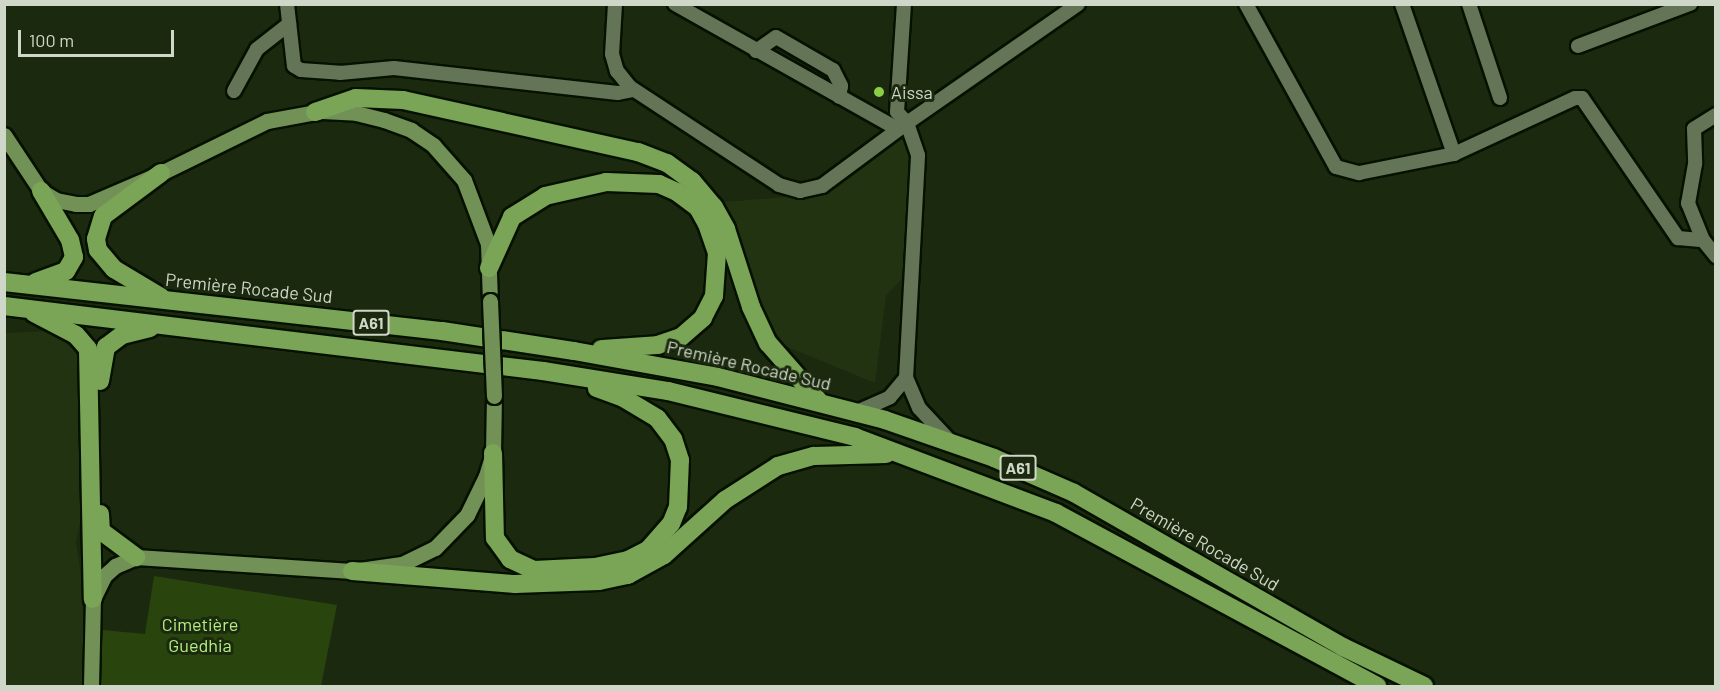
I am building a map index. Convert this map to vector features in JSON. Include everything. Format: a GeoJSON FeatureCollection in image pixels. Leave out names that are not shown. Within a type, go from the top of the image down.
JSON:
{"type":"FeatureCollection","features":[{"type":"Feature","properties":{"kind":"highway"},"geometry":{"type":"LineString","coordinates":[[315,112],[356,98],[403,100],[638,152],[667,163],[692,181],[714,207],[726,229],[763,335],[777,357],[819,401]]}},
{"type":"Feature","properties":{"kind":"highway"},"geometry":{"type":"LineString","coordinates":[[160,173],[103,216],[96,239],[98,250],[114,269],[168,300]]}},
{"type":"Feature","properties":{"kind":"highway"},"geometry":{"type":"LineString","coordinates":[[489,268],[512,217],[545,196],[572,188],[606,182],[658,184],[678,192],[698,208],[717,253],[718,276],[714,296],[703,318],[681,337],[658,345],[574,351]]}},
{"type":"Feature","properties":{"kind":"highway"},"geometry":{"type":"LineString","coordinates":[[31,284],[66,271],[74,256],[70,240],[41,190]]}},
{"type":"Feature","properties":{"kind":"highway","name":"Première Rocade Sud"},"geometry":{"type":"LineString","coordinates":[[4,282],[442,331],[574,351],[819,401],[952,442],[1074,493],[1343,647],[1424,687]]}},
{"type":"Feature","properties":{"kind":"highway","name":"A61"},"geometry":{"type":"LineString","coordinates":[[4,306],[543,371],[689,396],[855,437],[1056,513],[1365,684]]}},
{"type":"Feature","properties":{"kind":"highway"},"geometry":{"type":"LineString","coordinates":[[25,308],[76,335],[88,349],[93,599]]}},
{"type":"Feature","properties":{"kind":"highway"},"geometry":{"type":"LineString","coordinates":[[136,557],[101,531],[100,364],[106,347],[122,335],[164,325]]}},
{"type":"Feature","properties":{"kind":"highway"},"geometry":{"type":"LineString","coordinates":[[493,453],[495,537],[510,559],[521,566],[534,570],[595,567],[628,560],[654,545],[671,524],[678,507],[680,460],[673,439],[657,418],[624,398],[543,371]]}},
{"type":"Feature","properties":{"kind":"highway"},"geometry":{"type":"LineString","coordinates":[[352,571],[474,584],[599,581],[647,567],[725,500],[778,466],[814,456],[849,453],[904,454]]}},
{"type":"Feature","properties":{"kind":"main road"},"geometry":{"type":"LineString","coordinates":[[4,135],[41,190],[65,203],[89,204],[160,173],[251,128],[315,112],[374,117],[411,130],[434,145],[469,190],[488,244],[494,396],[493,453],[467,515],[435,548],[402,564],[352,571],[136,557],[115,566],[104,576],[93,599],[91,687]]}},
{"type":"Feature","properties":{"kind":"street"},"geometry":{"type":"LineString","coordinates":[[287,4],[294,66],[302,70],[339,73],[394,68],[618,93],[634,90]]}},
{"type":"Feature","properties":{"kind":"street"},"geometry":{"type":"LineString","coordinates":[[615,4],[612,54],[617,71],[634,90],[779,185],[800,191],[822,186],[903,126],[1076,6]]}},
{"type":"Feature","properties":{"kind":"street"},"geometry":{"type":"LineString","coordinates":[[675,4],[839,97],[903,126]]}},
{"type":"Feature","properties":{"kind":"street"},"geometry":{"type":"LineString","coordinates":[[904,4],[897,112],[918,155],[906,378],[924,414],[952,442]]}},
{"type":"Feature","properties":{"kind":"street"},"geometry":{"type":"LineString","coordinates":[[1246,4],[1336,167],[1359,173],[1454,154],[1575,98],[1582,99],[1678,238],[1703,240]]}},
{"type":"Feature","properties":{"kind":"street"},"geometry":{"type":"LineString","coordinates":[[1401,4],[1454,154]]}},
{"type":"Feature","properties":{"kind":"street"},"geometry":{"type":"LineString","coordinates":[[1468,4],[1500,98]]}},
{"type":"Feature","properties":{"kind":"street"},"geometry":{"type":"LineString","coordinates":[[1578,46],[1690,4]]}},
{"type":"Feature","properties":{"kind":"street"},"geometry":{"type":"LineString","coordinates":[[234,91],[257,49],[289,24]]}},
{"type":"Feature","properties":{"kind":"street"},"geometry":{"type":"LineString","coordinates":[[756,51],[776,37],[833,70],[841,86],[839,97]]}},
{"type":"Feature","properties":{"kind":"street"},"geometry":{"type":"LineString","coordinates":[[1716,115],[1694,129],[1692,137],[1695,164],[1688,203],[1703,240],[1716,256]]}},
{"type":"Feature","properties":{"kind":"street"},"geometry":{"type":"LineString","coordinates":[[857,412],[890,397],[906,378]]}},
{"type":"Feature","properties":{"kind":"shaded area"},"geometry":{"type":"Polygon","coordinates":[[[898,139],[913,142],[903,278],[886,295],[875,383],[773,341],[724,202],[822,194],[898,139]]]}},
{"type":"Feature","properties":{"kind":"shaded area"},"geometry":{"type":"Polygon","coordinates":[[[52,331],[76,352],[85,384],[84,502],[76,542],[82,583],[85,686],[5,686],[4,333],[52,331]]]}},
{"type":"Feature","properties":{"kind":"green space","name":"Cimetière Guedhia"},"geometry":{"type":"Polygon","coordinates":[[[154,576],[337,605],[321,686],[100,686],[103,630],[145,634],[154,576]]]}},
{"type":"Feature","properties":{"kind":"place","name":"Aissa"},"geometry":{"type":"Point","coordinates":[879,92]}}]}
